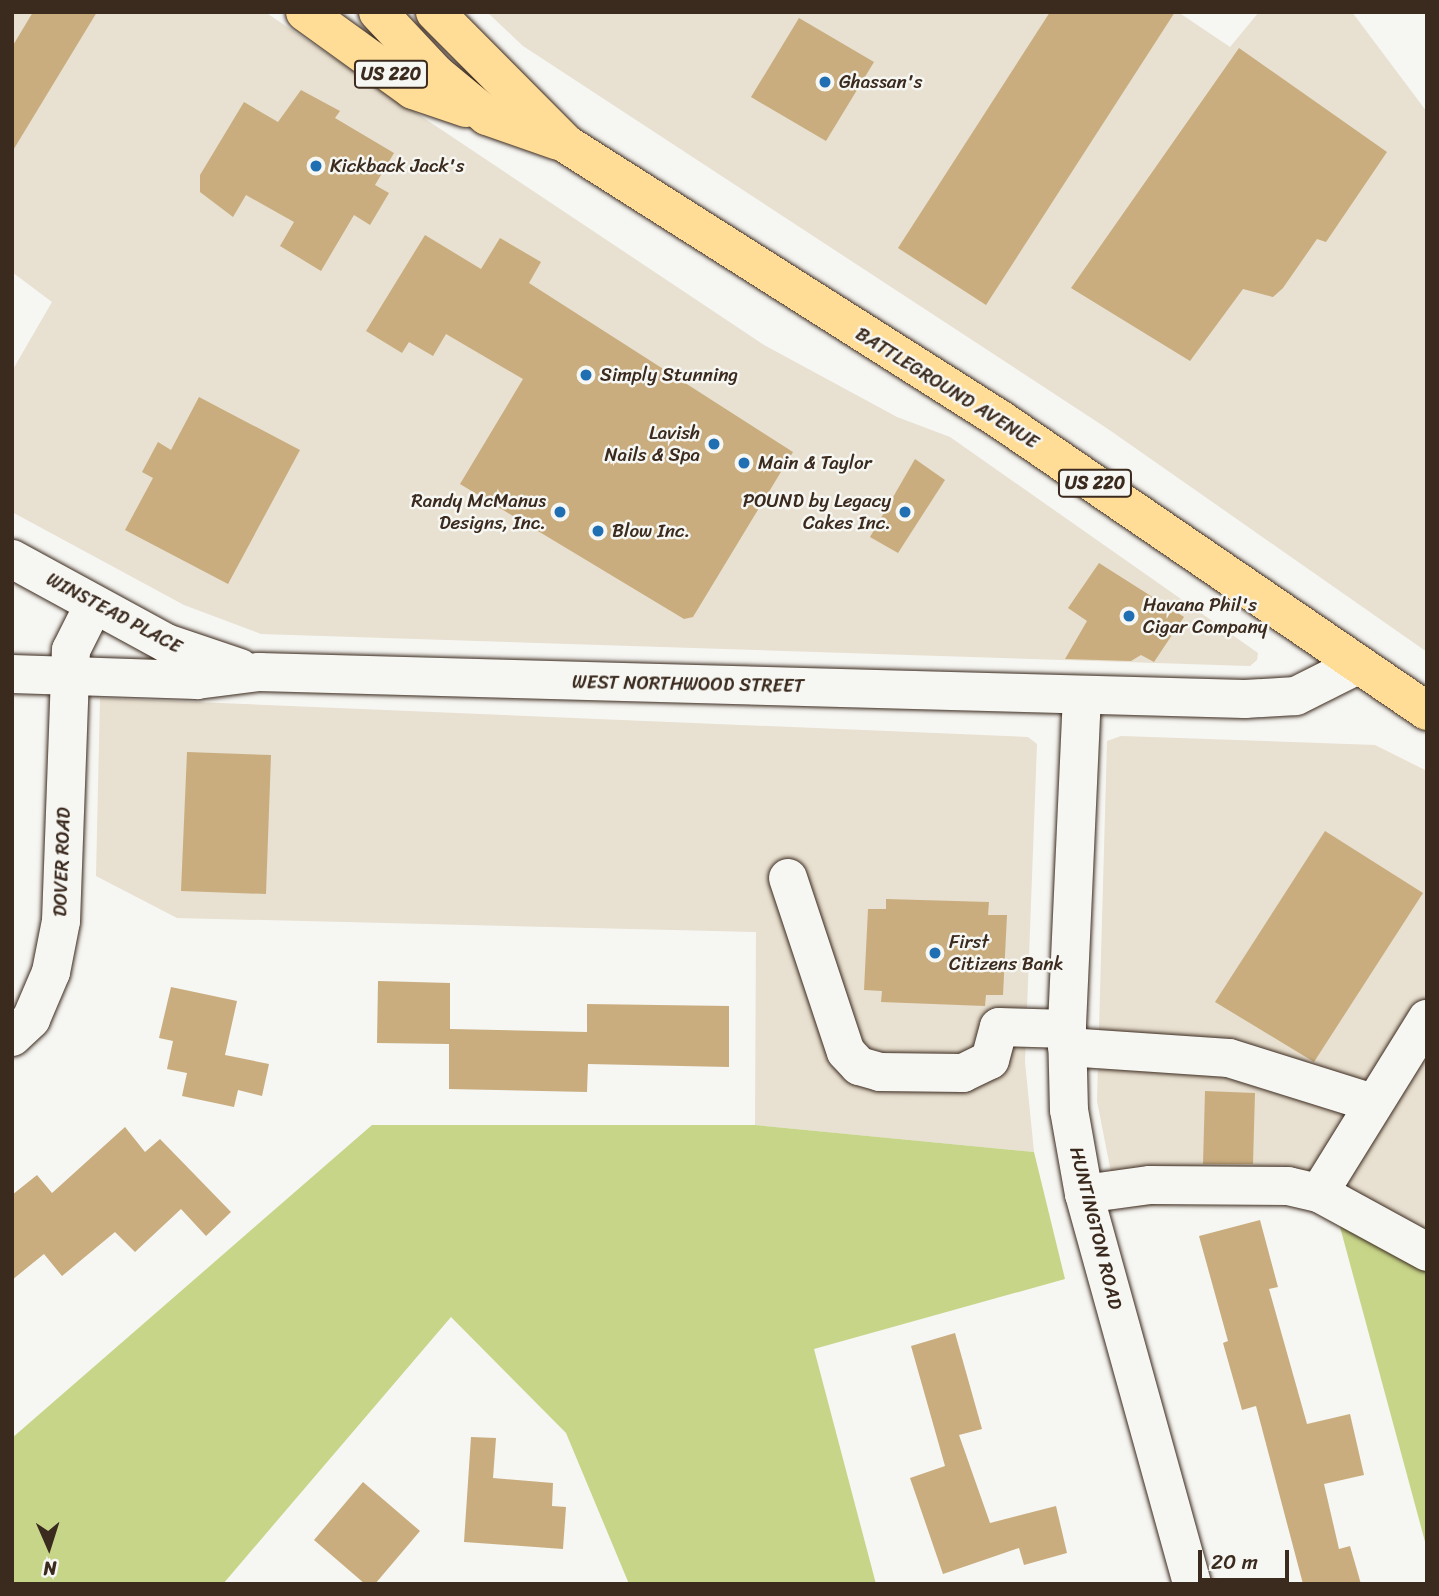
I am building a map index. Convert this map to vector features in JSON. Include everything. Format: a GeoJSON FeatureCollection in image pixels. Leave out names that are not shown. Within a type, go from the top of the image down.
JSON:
{"type":"FeatureCollection","features":[{"type":"Feature","properties":{"kind":"main road","name":"US 220"},"geometry":{"type":"LineString","coordinates":[[305,12],[413,90],[488,116]]}},
{"type":"Feature","properties":{"kind":"main road","name":"BATTLEGROUND AVENUE"},"geometry":{"type":"LineString","coordinates":[[378,12],[436,74],[488,116],[566,144],[1011,427],[1427,711]]}},
{"type":"Feature","properties":{"kind":"main road","name":"BATTLEGROUND AVENUE"},"geometry":{"type":"LineString","coordinates":[[435,12],[566,144]]}},
{"type":"Feature","properties":{"kind":"street","name":"WINSTEAD PLACE"},"geometry":{"type":"LineString","coordinates":[[12,559],[166,643],[259,672]]}},
{"type":"Feature","properties":{"kind":"street","name":"DOVER ROAD"},"geometry":{"type":"LineString","coordinates":[[12,1037],[31,1019],[51,972],[61,921],[71,650],[94,604]]}},
{"type":"Feature","properties":{"kind":"street","name":"WEST NORTHWOOD STREET"},"geometry":{"type":"LineString","coordinates":[[12,674],[197,680],[259,672],[1082,695],[1296,696],[1358,665]]}},
{"type":"Feature","properties":{"kind":"street","name":"HUNTINGTON ROAD"},"geometry":{"type":"LineString","coordinates":[[1082,695],[1067,1038],[1069,1110],[1084,1194],[1192,1584]]}},
{"type":"Feature","properties":{"kind":"street"},"geometry":{"type":"LineString","coordinates":[[788,878],[846,1052],[859,1066],[880,1072],[963,1073],[990,1060],[999,1027],[1228,1058],[1373,1103]]}},
{"type":"Feature","properties":{"kind":"street"},"geometry":{"type":"LineString","coordinates":[[1319,1193],[1427,1019]]}},
{"type":"Feature","properties":{"kind":"street"},"geometry":{"type":"LineString","coordinates":[[1084,1194],[1150,1185],[1224,1184],[1319,1193],[1427,1252]]}},
{"type":"Feature","properties":{"kind":"shaded area"},"geometry":{"type":"Polygon","coordinates":[[[12,12],[265,12],[764,345],[897,417],[950,437],[1258,653],[1257,660],[1250,666],[261,634],[184,605],[12,512],[12,371],[52,302],[12,272],[12,12]]]}},
{"type":"Feature","properties":{"kind":"shaded area"},"geometry":{"type":"Polygon","coordinates":[[[487,12],[1178,12],[1230,47],[1259,12],[1352,12],[1427,112],[1427,652],[1108,429],[523,46],[487,12]]]}},
{"type":"Feature","properties":{"kind":"shaded area"},"geometry":{"type":"Polygon","coordinates":[[[100,698],[1028,737],[1037,744],[1025,1062],[1034,1152],[755,1125],[756,932],[177,918],[96,876],[100,698]]]}},
{"type":"Feature","properties":{"kind":"shaded area"},"geometry":{"type":"Polygon","coordinates":[[[1121,736],[1375,745],[1427,771],[1427,1270],[1336,1212],[1264,1200],[1118,1208],[1097,1101],[1107,741],[1121,736]]]}},
{"type":"Feature","properties":{"kind":"green space"},"geometry":{"type":"Polygon","coordinates":[[[372,1125],[755,1125],[1034,1152],[1065,1279],[814,1349],[876,1584],[629,1584],[566,1433],[451,1317],[223,1584],[12,1584],[12,1438],[372,1125]]]}},
{"type":"Feature","properties":{"kind":"green space"},"geometry":{"type":"Polygon","coordinates":[[[1336,1212],[1427,1270],[1427,1549],[1336,1212]]]}},
{"type":"Feature","properties":{"kind":"building"},"geometry":{"type":"Polygon","coordinates":[[[33,12],[97,12],[12,152],[12,47],[33,12]]]}},
{"type":"Feature","properties":{"kind":"building"},"geometry":{"type":"Polygon","coordinates":[[[1050,12],[1175,12],[986,305],[898,248],[1050,12]]]}},
{"type":"Feature","properties":{"kind":"building"},"geometry":{"type":"Polygon","coordinates":[[[799,18],[874,62],[826,141],[751,97],[799,18]]]}},
{"type":"Feature","properties":{"kind":"building"},"geometry":{"type":"Polygon","coordinates":[[[1239,48],[1387,152],[1326,242],[1317,239],[1283,288],[1273,297],[1243,289],[1190,361],[1071,288],[1239,48]]]}},
{"type":"Feature","properties":{"kind":"building"},"geometry":{"type":"Polygon","coordinates":[[[301,90],[340,111],[335,118],[394,153],[375,185],[389,193],[370,225],[354,215],[321,271],[280,246],[294,222],[246,195],[233,217],[200,192],[200,175],[244,102],[278,122],[301,90]]]}},
{"type":"Feature","properties":{"kind":"building"},"geometry":{"type":"Polygon","coordinates":[[[425,235],[481,269],[500,238],[541,262],[529,283],[793,452],[693,617],[684,619],[460,484],[523,379],[446,334],[433,356],[409,342],[402,353],[366,331],[425,235]]]}},
{"type":"Feature","properties":{"kind":"building"},"geometry":{"type":"Polygon","coordinates":[[[199,397],[300,450],[228,584],[125,530],[153,478],[142,472],[158,442],[171,450],[199,397]]]}},
{"type":"Feature","properties":{"kind":"building"},"geometry":{"type":"Polygon","coordinates":[[[915,459],[945,480],[898,553],[870,537],[915,459]]]}},
{"type":"Feature","properties":{"kind":"building"},"geometry":{"type":"Polygon","coordinates":[[[1099,563],[1184,617],[1154,662],[1141,655],[1131,661],[1065,659],[1087,621],[1068,608],[1099,563]]]}},
{"type":"Feature","properties":{"kind":"building"},"geometry":{"type":"Polygon","coordinates":[[[187,752],[271,755],[266,894],[181,891],[187,752]]]}},
{"type":"Feature","properties":{"kind":"building"},"geometry":{"type":"Polygon","coordinates":[[[1325,831],[1423,893],[1314,1062],[1215,1002],[1325,831]]]}},
{"type":"Feature","properties":{"kind":"building","name":"First Citizens Bank"},"geometry":{"type":"Polygon","coordinates":[[[886,899],[989,902],[988,915],[1007,915],[1003,995],[986,995],[985,1006],[881,1002],[882,991],[864,990],[868,909],[886,909],[886,899]]]}},
{"type":"Feature","properties":{"kind":"building"},"geometry":{"type":"Polygon","coordinates":[[[378,981],[450,983],[450,1029],[587,1032],[587,1004],[729,1006],[729,1067],[588,1064],[587,1092],[449,1089],[449,1044],[377,1043],[378,981]]]}},
{"type":"Feature","properties":{"kind":"building"},"geometry":{"type":"Polygon","coordinates":[[[171,987],[237,1001],[225,1055],[269,1064],[262,1096],[238,1090],[234,1107],[182,1096],[187,1073],[167,1069],[173,1041],[159,1038],[171,987]]]}},
{"type":"Feature","properties":{"kind":"building"},"geometry":{"type":"Polygon","coordinates":[[[1205,1091],[1255,1093],[1253,1164],[1203,1164],[1205,1091]]]}},
{"type":"Feature","properties":{"kind":"building"},"geometry":{"type":"Polygon","coordinates":[[[125,1127],[145,1152],[160,1139],[231,1212],[206,1236],[181,1209],[135,1252],[115,1232],[62,1276],[44,1254],[12,1280],[12,1195],[37,1175],[52,1193],[125,1127]]]}},
{"type":"Feature","properties":{"kind":"building"},"geometry":{"type":"Polygon","coordinates":[[[1260,1220],[1278,1287],[1269,1289],[1307,1424],[1350,1414],[1364,1475],[1324,1484],[1339,1549],[1350,1546],[1361,1584],[1303,1584],[1256,1406],[1242,1410],[1223,1343],[1228,1341],[1199,1236],[1260,1220]]]}},
{"type":"Feature","properties":{"kind":"building"},"geometry":{"type":"Polygon","coordinates":[[[955,1333],[982,1429],[959,1435],[990,1523],[1056,1506],[1067,1553],[1024,1565],[1019,1548],[943,1574],[910,1478],[945,1466],[911,1346],[955,1333]]]}},
{"type":"Feature","properties":{"kind":"building"},"geometry":{"type":"Polygon","coordinates":[[[471,1437],[496,1438],[493,1478],[553,1483],[552,1506],[566,1507],[563,1549],[464,1542],[471,1437]]]}},
{"type":"Feature","properties":{"kind":"building"},"geometry":{"type":"Polygon","coordinates":[[[363,1482],[420,1531],[375,1584],[365,1584],[314,1540],[363,1482]]]}},
{"type":"Feature","properties":{"kind":"place","name":"Ghassan's"},"geometry":{"type":"Point","coordinates":[825,82]}},
{"type":"Feature","properties":{"kind":"place","name":"Kickback Jack's"},"geometry":{"type":"Point","coordinates":[316,166]}},
{"type":"Feature","properties":{"kind":"place","name":"Simply Stunning"},"geometry":{"type":"Point","coordinates":[586,375]}},
{"type":"Feature","properties":{"kind":"place","name":"Lavish Nails & Spa"},"geometry":{"type":"Point","coordinates":[714,444]}},
{"type":"Feature","properties":{"kind":"place","name":"Main & Taylor"},"geometry":{"type":"Point","coordinates":[744,463]}},
{"type":"Feature","properties":{"kind":"place","name":"Randy McManus Designs, Inc."},"geometry":{"type":"Point","coordinates":[560,512]}},
{"type":"Feature","properties":{"kind":"place","name":"POUND by Legacy Cakes Inc."},"geometry":{"type":"Point","coordinates":[905,512]}},
{"type":"Feature","properties":{"kind":"place","name":"Blow Inc."},"geometry":{"type":"Point","coordinates":[598,531]}},
{"type":"Feature","properties":{"kind":"place","name":"Havana Phil's Cigar Company"},"geometry":{"type":"Point","coordinates":[1129,616]}},
{"type":"Feature","properties":{"kind":"place","name":"First Citizens Bank"},"geometry":{"type":"Point","coordinates":[935,953]}}]}
